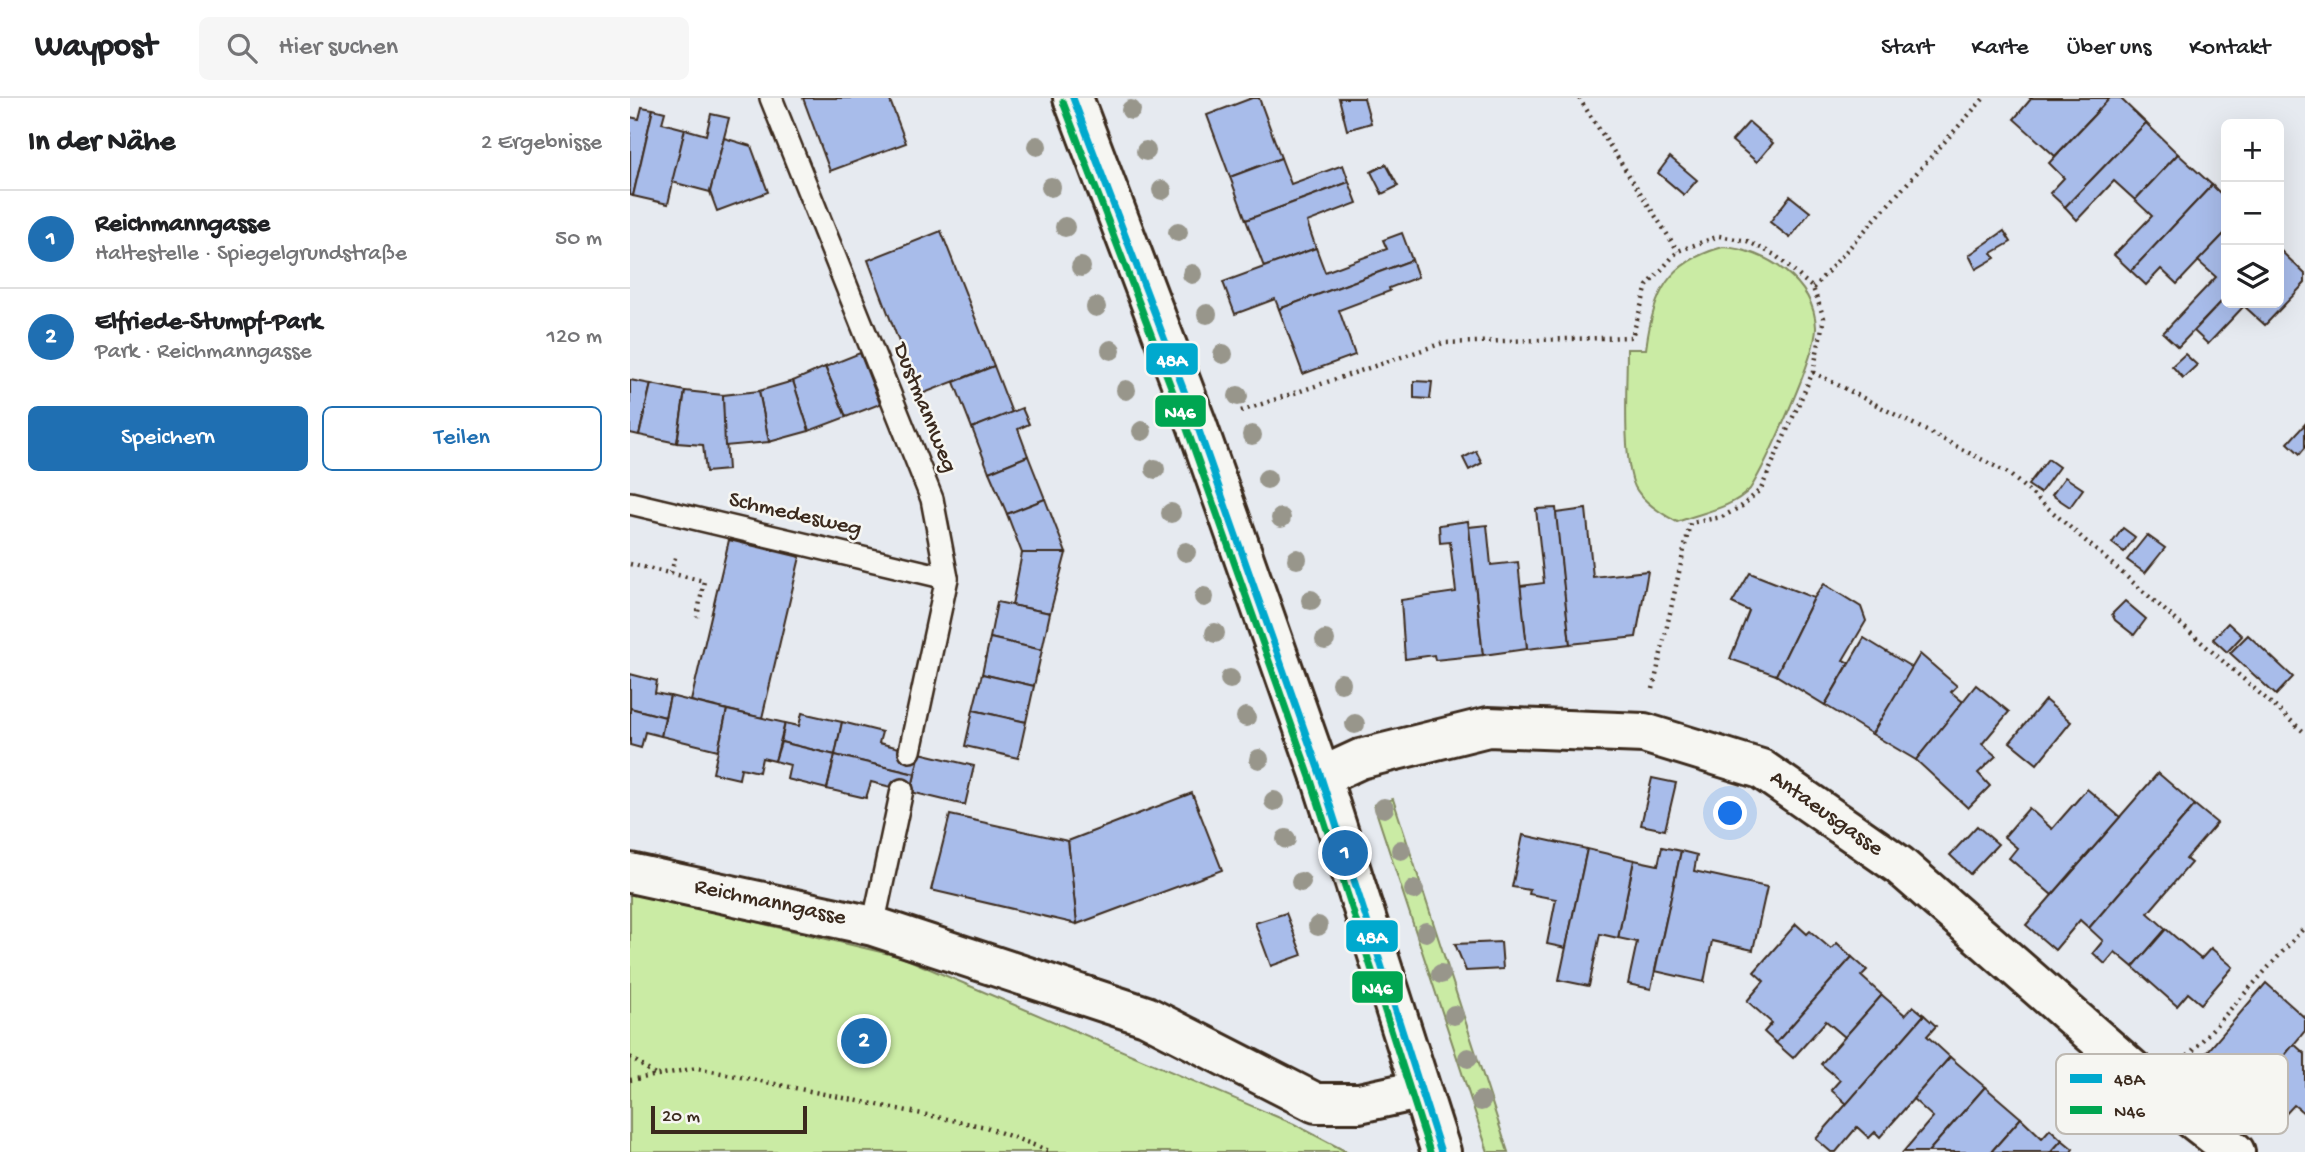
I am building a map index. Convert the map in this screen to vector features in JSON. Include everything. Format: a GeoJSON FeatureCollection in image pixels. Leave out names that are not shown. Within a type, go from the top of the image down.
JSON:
{"type":"FeatureCollection","features":[{"type":"Feature","properties":{"kind":"street"},"geometry":{"type":"LineString","coordinates":[[1073,98],[1197,425],[1321,777],[1441,1152]]}},
{"type":"Feature","properties":{"kind":"street","name":"Antaeusgasse"},"geometry":{"type":"LineString","coordinates":[[1321,777],[1360,759],[1488,727],[1644,733],[1761,769],[1899,865],[2115,1054]]}},
{"type":"Feature","properties":{"kind":"street","name":"Reichmanngasse"},"geometry":{"type":"LineString","coordinates":[[630,873],[873,926],[1146,1016],[1316,1102],[1359,1103],[1419,1090]]}},
{"type":"Feature","properties":{"kind":"street","name":"Antaeusgasse"},"geometry":{"type":"LineString","coordinates":[[2212,1134],[2235,1152]]}},
{"type":"Feature","properties":{"kind":"lane","name":"Dustmannweg"},"geometry":{"type":"LineString","coordinates":[[771,98],[932,499],[947,578],[910,751]]}},
{"type":"Feature","properties":{"kind":"lane","name":"Schmedesweg"},"geometry":{"type":"LineString","coordinates":[[630,503],[947,578]]}},
{"type":"Feature","properties":{"kind":"lane"},"geometry":{"type":"LineString","coordinates":[[873,926],[902,790]]}},
{"type":"Feature","properties":{"kind":"path"},"geometry":{"type":"LineString","coordinates":[[1580,98],[1678,251]]}},
{"type":"Feature","properties":{"kind":"path"},"geometry":{"type":"LineString","coordinates":[[1813,288],[1984,98]]}},
{"type":"Feature","properties":{"kind":"path"},"geometry":{"type":"LineString","coordinates":[[1197,425],[1443,343],[1633,337],[1647,286],[1678,251],[1719,236],[1747,240],[1775,255],[1813,288],[1824,318],[1813,372],[1761,489],[1742,506],[1721,517],[1690,523],[1644,733]]}},
{"type":"Feature","properties":{"kind":"path"},"geometry":{"type":"LineString","coordinates":[[1813,372],[2008,473],[2305,733]]}},
{"type":"Feature","properties":{"kind":"path"},"geometry":{"type":"LineString","coordinates":[[630,564],[704,581],[696,617]]}},
{"type":"Feature","properties":{"kind":"path"},"geometry":{"type":"LineString","coordinates":[[2190,1054],[2305,927]]}},
{"type":"Feature","properties":{"kind":"path"},"geometry":{"type":"LineString","coordinates":[[630,1057],[656,1075]]}},
{"type":"Feature","properties":{"kind":"path"},"geometry":{"type":"LineString","coordinates":[[630,1080],[697,1068],[986,1127],[1052,1152]]}},
{"type":"Feature","properties":{"kind":"green space"},"geometry":{"type":"Polygon","coordinates":[[[1723,247],[1755,254],[1785,271],[1797,282],[1813,310],[1816,327],[1814,341],[1789,409],[1750,489],[1725,506],[1677,522],[1643,498],[1631,475],[1626,420],[1627,349],[1646,349],[1653,312],[1666,283],[1676,271],[1704,253],[1723,247]]]}},
{"type":"Feature","properties":{"kind":"green space"},"geometry":{"type":"Polygon","coordinates":[[[1393,799],[1508,1152],[1488,1152],[1374,805],[1393,799]]]}},
{"type":"Feature","properties":{"kind":"green space"},"geometry":{"type":"Polygon","coordinates":[[[630,892],[902,957],[1294,1124],[1347,1152],[630,1152],[630,892]]]}},
{"type":"Feature","properties":{"kind":"building"},"geometry":{"type":"Polygon","coordinates":[[[803,98],[889,98],[906,143],[830,171],[803,98]]]}},
{"type":"Feature","properties":{"kind":"building"},"geometry":{"type":"Polygon","coordinates":[[[1252,98],[1259,98],[1281,158],[1230,177],[1207,115],[1252,98]]]}},
{"type":"Feature","properties":{"kind":"building"},"geometry":{"type":"Polygon","coordinates":[[[1339,98],[1364,98],[1371,123],[1347,130],[1339,98]]]}},
{"type":"Feature","properties":{"kind":"building"},"geometry":{"type":"Polygon","coordinates":[[[2030,98],[2110,98],[2055,156],[2014,119],[2030,98]]]}},
{"type":"Feature","properties":{"kind":"building"},"geometry":{"type":"Polygon","coordinates":[[[2110,98],[2120,98],[2146,123],[2065,207],[2050,193],[2064,178],[2049,163],[2110,98]]]}},
{"type":"Feature","properties":{"kind":"building"},"geometry":{"type":"Polygon","coordinates":[[[642,107],[653,109],[633,196],[630,195],[630,117],[639,119],[642,107]]]}},
{"type":"Feature","properties":{"kind":"building"},"geometry":{"type":"Polygon","coordinates":[[[653,109],[665,112],[662,123],[685,129],[668,204],[633,196],[653,109]]]}},
{"type":"Feature","properties":{"kind":"building"},"geometry":{"type":"Polygon","coordinates":[[[711,114],[729,118],[710,192],[672,182],[685,129],[706,135],[711,114]]]}},
{"type":"Feature","properties":{"kind":"building"},"geometry":{"type":"Polygon","coordinates":[[[1749,122],[1773,143],[1757,162],[1732,141],[1749,122]]]}},
{"type":"Feature","properties":{"kind":"building"},"geometry":{"type":"Polygon","coordinates":[[[2146,123],[2178,154],[2135,200],[2114,181],[2077,220],[2065,207],[2146,123]]]}},
{"type":"Feature","properties":{"kind":"building"},"geometry":{"type":"Polygon","coordinates":[[[724,138],[751,146],[768,192],[717,211],[710,192],[724,138]]]}},
{"type":"Feature","properties":{"kind":"building"},"geometry":{"type":"Polygon","coordinates":[[[2178,154],[2212,185],[2131,271],[2114,255],[2152,216],[2135,200],[2178,154]]]}},
{"type":"Feature","properties":{"kind":"building"},"geometry":{"type":"Polygon","coordinates":[[[1670,157],[1697,180],[1684,195],[1658,173],[1670,157]]]}},
{"type":"Feature","properties":{"kind":"building"},"geometry":{"type":"Polygon","coordinates":[[[1281,158],[1291,184],[1343,165],[1349,182],[1246,220],[1230,177],[1281,158]]]}},
{"type":"Feature","properties":{"kind":"building"},"geometry":{"type":"Polygon","coordinates":[[[1386,164],[1398,186],[1382,194],[1371,172],[1386,164]]]}},
{"type":"Feature","properties":{"kind":"building"},"geometry":{"type":"Polygon","coordinates":[[[1349,182],[1357,203],[1307,222],[1316,248],[1264,267],[1246,220],[1349,182]]]}},
{"type":"Feature","properties":{"kind":"building"},"geometry":{"type":"Polygon","coordinates":[[[2212,185],[2221,194],[2221,237],[2177,284],[2161,269],[2146,285],[2131,271],[2212,185]]]}},
{"type":"Feature","properties":{"kind":"building"},"geometry":{"type":"Polygon","coordinates":[[[1790,196],[1810,212],[1790,238],[1770,222],[1790,196]]]}},
{"type":"Feature","properties":{"kind":"building"},"geometry":{"type":"Polygon","coordinates":[[[941,231],[994,366],[919,395],[868,260],[941,231]]]}},
{"type":"Feature","properties":{"kind":"building"},"geometry":{"type":"Polygon","coordinates":[[[2004,231],[2011,242],[1992,253],[1995,258],[1976,269],[1969,255],[2004,231]]]}},
{"type":"Feature","properties":{"kind":"building"},"geometry":{"type":"Polygon","coordinates":[[[1402,233],[1412,260],[1279,309],[1275,299],[1235,314],[1223,282],[1316,248],[1325,272],[1387,249],[1383,240],[1402,233]]]}},
{"type":"Feature","properties":{"kind":"building"},"geometry":{"type":"Polygon","coordinates":[[[2221,237],[2221,302],[2178,347],[2163,333],[2216,277],[2198,261],[2221,237]]]}},
{"type":"Feature","properties":{"kind":"building"},"geometry":{"type":"Polygon","coordinates":[[[2284,254],[2305,274],[2305,283],[2284,305],[2284,254]]]}},
{"type":"Feature","properties":{"kind":"building"},"geometry":{"type":"Polygon","coordinates":[[[1412,260],[1418,277],[1389,288],[1390,291],[1339,310],[1355,355],[1303,374],[1279,309],[1412,260]]]}},
{"type":"Feature","properties":{"kind":"building"},"geometry":{"type":"Polygon","coordinates":[[[2221,302],[2221,308],[2242,308],[2208,344],[2194,331],[2221,302]]]}},
{"type":"Feature","properties":{"kind":"building"},"geometry":{"type":"Polygon","coordinates":[[[2246,308],[2281,308],[2265,325],[2246,308]]]}},
{"type":"Feature","properties":{"kind":"building"},"geometry":{"type":"Polygon","coordinates":[[[860,353],[880,404],[846,417],[825,367],[860,353]]]}},
{"type":"Feature","properties":{"kind":"building"},"geometry":{"type":"Polygon","coordinates":[[[2185,354],[2197,365],[2183,378],[2172,366],[2185,354]]]}},
{"type":"Feature","properties":{"kind":"building"},"geometry":{"type":"Polygon","coordinates":[[[994,366],[1012,413],[972,428],[954,382],[994,366]]]}},
{"type":"Feature","properties":{"kind":"building"},"geometry":{"type":"Polygon","coordinates":[[[825,367],[846,417],[809,431],[793,381],[825,367]]]}},
{"type":"Feature","properties":{"kind":"building"},"geometry":{"type":"Polygon","coordinates":[[[630,380],[651,384],[639,435],[630,433],[630,380]]]}},
{"type":"Feature","properties":{"kind":"building"},"geometry":{"type":"Polygon","coordinates":[[[793,381],[809,431],[769,442],[759,391],[793,381]]]}},
{"type":"Feature","properties":{"kind":"building"},"geometry":{"type":"Polygon","coordinates":[[[1414,381],[1432,382],[1430,399],[1414,398],[1414,381]]]}},
{"type":"Feature","properties":{"kind":"building"},"geometry":{"type":"Polygon","coordinates":[[[651,384],[685,391],[677,443],[639,435],[651,384]]]}},
{"type":"Feature","properties":{"kind":"building"},"geometry":{"type":"Polygon","coordinates":[[[685,391],[723,395],[728,470],[706,472],[703,445],[677,443],[685,391]]]}},
{"type":"Feature","properties":{"kind":"building"},"geometry":{"type":"Polygon","coordinates":[[[759,391],[769,442],[725,446],[723,395],[759,391]]]}},
{"type":"Feature","properties":{"kind":"building"},"geometry":{"type":"Polygon","coordinates":[[[1022,408],[1029,424],[1018,429],[1028,456],[989,472],[972,428],[1022,408]]]}},
{"type":"Feature","properties":{"kind":"building"},"geometry":{"type":"Polygon","coordinates":[[[2305,424],[2305,448],[2300,454],[2288,443],[2305,424]]]}},
{"type":"Feature","properties":{"kind":"building"},"geometry":{"type":"Polygon","coordinates":[[[1476,451],[1482,463],[1469,470],[1463,458],[1476,451]]]}},
{"type":"Feature","properties":{"kind":"building"},"geometry":{"type":"Polygon","coordinates":[[[1028,456],[1045,499],[1007,514],[989,472],[1028,456]]]}},
{"type":"Feature","properties":{"kind":"building"},"geometry":{"type":"Polygon","coordinates":[[[2048,459],[2059,467],[2040,493],[2028,485],[2048,459]]]}},
{"type":"Feature","properties":{"kind":"building"},"geometry":{"type":"Polygon","coordinates":[[[2065,477],[2083,489],[2070,507],[2052,495],[2065,477]]]}},
{"type":"Feature","properties":{"kind":"building"},"geometry":{"type":"Polygon","coordinates":[[[1045,499],[1066,553],[1022,553],[1007,514],[1045,499]]]}},
{"type":"Feature","properties":{"kind":"building"},"geometry":{"type":"Polygon","coordinates":[[[1556,508],[1570,644],[1527,649],[1520,586],[1544,583],[1536,509],[1556,508]]]}},
{"type":"Feature","properties":{"kind":"building"},"geometry":{"type":"Polygon","coordinates":[[[1586,509],[1593,577],[1648,571],[1636,637],[1570,644],[1556,513],[1586,509]]]}},
{"type":"Feature","properties":{"kind":"building"},"geometry":{"type":"Polygon","coordinates":[[[1468,521],[1483,655],[1435,660],[1434,655],[1405,659],[1401,600],[1456,592],[1450,542],[1440,543],[1439,525],[1468,521]]]}},
{"type":"Feature","properties":{"kind":"building"},"geometry":{"type":"Polygon","coordinates":[[[1487,525],[1491,565],[1518,562],[1527,649],[1483,655],[1469,527],[1487,525]]]}},
{"type":"Feature","properties":{"kind":"building"},"geometry":{"type":"Polygon","coordinates":[[[2123,528],[2135,537],[2124,552],[2112,543],[2123,528]]]}},
{"type":"Feature","properties":{"kind":"building"},"geometry":{"type":"Polygon","coordinates":[[[2147,535],[2165,548],[2145,573],[2127,560],[2147,535]]]}},
{"type":"Feature","properties":{"kind":"building"},"geometry":{"type":"Polygon","coordinates":[[[729,540],[800,557],[762,718],[691,701],[729,540]]]}},
{"type":"Feature","properties":{"kind":"building"},"geometry":{"type":"Polygon","coordinates":[[[1022,553],[1066,553],[1050,613],[1012,605],[1022,553]]]}},
{"type":"Feature","properties":{"kind":"building"},"geometry":{"type":"Polygon","coordinates":[[[1750,573],[1814,598],[1776,675],[1730,659],[1749,611],[1732,603],[1750,573]]]}},
{"type":"Feature","properties":{"kind":"building"},"geometry":{"type":"Polygon","coordinates":[[[1824,584],[1861,607],[1866,621],[1843,660],[1849,663],[1825,705],[1776,675],[1814,598],[1824,584]]]}},
{"type":"Feature","properties":{"kind":"building"},"geometry":{"type":"Polygon","coordinates":[[[2125,601],[2146,619],[2134,635],[2115,620],[2112,614],[2125,601]]]}},
{"type":"Feature","properties":{"kind":"building"},"geometry":{"type":"Polygon","coordinates":[[[997,602],[1050,613],[1042,650],[990,638],[997,602]]]}},
{"type":"Feature","properties":{"kind":"building"},"geometry":{"type":"Polygon","coordinates":[[[2228,623],[2242,636],[2227,652],[2213,639],[2228,623]]]}},
{"type":"Feature","properties":{"kind":"building"},"geometry":{"type":"Polygon","coordinates":[[[2248,635],[2293,677],[2276,695],[2230,653],[2248,635]]]}},
{"type":"Feature","properties":{"kind":"building"},"geometry":{"type":"Polygon","coordinates":[[[990,638],[1042,650],[1034,686],[982,674],[990,638]]]}},
{"type":"Feature","properties":{"kind":"building"},"geometry":{"type":"Polygon","coordinates":[[[1864,638],[1913,668],[1872,734],[1825,705],[1864,638]]]}},
{"type":"Feature","properties":{"kind":"building"},"geometry":{"type":"Polygon","coordinates":[[[1920,654],[1957,686],[1951,692],[1963,702],[1916,760],[1872,734],[1920,654]]]}},
{"type":"Feature","properties":{"kind":"building"},"geometry":{"type":"Polygon","coordinates":[[[630,674],[657,681],[655,693],[670,696],[665,717],[630,708],[630,674]]]}},
{"type":"Feature","properties":{"kind":"building"},"geometry":{"type":"Polygon","coordinates":[[[982,674],[1034,686],[1026,722],[973,710],[982,674]]]}},
{"type":"Feature","properties":{"kind":"building"},"geometry":{"type":"Polygon","coordinates":[[[1976,685],[2009,712],[1982,744],[1996,756],[1978,773],[1990,786],[1968,808],[1916,760],[1976,685]]]}},
{"type":"Feature","properties":{"kind":"building"},"geometry":{"type":"Polygon","coordinates":[[[670,696],[727,710],[718,750],[661,736],[670,696]]]}},
{"type":"Feature","properties":{"kind":"building"},"geometry":{"type":"Polygon","coordinates":[[[2045,700],[2071,722],[2037,764],[2010,742],[2045,700]]]}},
{"type":"Feature","properties":{"kind":"building"},"geometry":{"type":"Polygon","coordinates":[[[630,708],[665,717],[661,736],[645,732],[641,748],[630,745],[630,708]]]}},
{"type":"Feature","properties":{"kind":"building"},"geometry":{"type":"Polygon","coordinates":[[[727,710],[785,723],[775,761],[762,758],[759,772],[741,768],[739,779],[713,773],[727,710]]]}},
{"type":"Feature","properties":{"kind":"building"},"geometry":{"type":"Polygon","coordinates":[[[973,710],[1026,722],[1018,758],[965,746],[973,710]]]}},
{"type":"Feature","properties":{"kind":"building"},"geometry":{"type":"Polygon","coordinates":[[[802,713],[842,722],[835,755],[781,742],[785,723],[799,726],[802,713]]]}},
{"type":"Feature","properties":{"kind":"building"},"geometry":{"type":"Polygon","coordinates":[[[842,722],[882,732],[879,743],[920,753],[915,774],[835,755],[842,722]]]}},
{"type":"Feature","properties":{"kind":"building"},"geometry":{"type":"Polygon","coordinates":[[[781,742],[835,755],[827,789],[787,779],[790,765],[775,761],[781,742]]]}},
{"type":"Feature","properties":{"kind":"building"},"geometry":{"type":"Polygon","coordinates":[[[920,753],[974,766],[965,805],[911,792],[920,753]]]}},
{"type":"Feature","properties":{"kind":"building"},"geometry":{"type":"Polygon","coordinates":[[[835,755],[915,774],[911,792],[871,782],[866,798],[827,789],[835,755]]]}},
{"type":"Feature","properties":{"kind":"building"},"geometry":{"type":"Polygon","coordinates":[[[2158,773],[2195,805],[2089,928],[2080,920],[2055,950],[2026,925],[2158,773]]]}},
{"type":"Feature","properties":{"kind":"building"},"geometry":{"type":"Polygon","coordinates":[[[1652,778],[1676,783],[1665,830],[1641,825],[1652,778]]]}},
{"type":"Feature","properties":{"kind":"building"},"geometry":{"type":"Polygon","coordinates":[[[2087,789],[2120,817],[2052,895],[2009,858],[2017,848],[2004,837],[2029,808],[2052,829],[2087,789]]]}},
{"type":"Feature","properties":{"kind":"building"},"geometry":{"type":"Polygon","coordinates":[[[1192,793],[1222,870],[1077,924],[1068,841],[1192,793]]]}},
{"type":"Feature","properties":{"kind":"building"},"geometry":{"type":"Polygon","coordinates":[[[2195,805],[2217,823],[2186,859],[2191,863],[2148,913],[2166,929],[2133,967],[2115,952],[2105,964],[2093,953],[2103,941],[2089,928],[2195,805]]]}},
{"type":"Feature","properties":{"kind":"building"},"geometry":{"type":"Polygon","coordinates":[[[950,815],[1068,841],[1077,924],[931,890],[950,815]]]}},
{"type":"Feature","properties":{"kind":"building"},"geometry":{"type":"Polygon","coordinates":[[[1977,826],[1998,844],[1970,874],[1950,855],[1977,826]]]}},
{"type":"Feature","properties":{"kind":"building"},"geometry":{"type":"Polygon","coordinates":[[[1523,835],[1587,849],[1566,948],[1547,944],[1556,899],[1529,894],[1530,890],[1512,887],[1523,835]]]}},
{"type":"Feature","properties":{"kind":"building"},"geometry":{"type":"Polygon","coordinates":[[[1662,847],[1681,851],[1651,989],[1628,984],[1637,942],[1618,938],[1634,860],[1658,865],[1662,847]]]}},
{"type":"Feature","properties":{"kind":"building"},"geometry":{"type":"Polygon","coordinates":[[[1587,849],[1634,860],[1618,938],[1600,934],[1589,986],[1559,980],[1587,849]]]}},
{"type":"Feature","properties":{"kind":"building"},"geometry":{"type":"Polygon","coordinates":[[[1681,851],[1697,855],[1694,871],[1767,887],[1753,950],[1712,941],[1704,982],[1655,971],[1681,851]]]}},
{"type":"Feature","properties":{"kind":"building"},"geometry":{"type":"Polygon","coordinates":[[[1286,913],[1302,955],[1271,966],[1255,923],[1286,913]]]}},
{"type":"Feature","properties":{"kind":"building"},"geometry":{"type":"Polygon","coordinates":[[[1796,924],[1807,934],[1810,931],[1831,949],[1837,943],[1852,957],[1776,1043],[1764,1032],[1772,1023],[1747,1001],[1764,981],[1754,972],[1796,924]]]}},
{"type":"Feature","properties":{"kind":"building"},"geometry":{"type":"Polygon","coordinates":[[[2166,929],[2201,959],[2211,948],[2233,967],[2201,1004],[2188,993],[2177,1006],[2133,967],[2166,929]]]}},
{"type":"Feature","properties":{"kind":"building"},"geometry":{"type":"Polygon","coordinates":[[[1501,942],[1503,969],[1466,971],[1455,944],[1501,942]]]}},
{"type":"Feature","properties":{"kind":"building"},"geometry":{"type":"Polygon","coordinates":[[[1852,957],[1867,970],[1861,976],[1882,995],[1845,1037],[1826,1021],[1793,1058],[1776,1043],[1852,957]]]}},
{"type":"Feature","properties":{"kind":"building"},"geometry":{"type":"Polygon","coordinates":[[[2266,983],[2305,1018],[2305,1031],[2286,1054],[2205,1054],[2266,983]]]}},
{"type":"Feature","properties":{"kind":"building"},"geometry":{"type":"Polygon","coordinates":[[[1882,995],[1905,1015],[1913,1006],[1924,1015],[1847,1104],[1831,1090],[1840,1080],[1821,1064],[1882,995]]]}},
{"type":"Feature","properties":{"kind":"building"},"geometry":{"type":"Polygon","coordinates":[[[1924,1015],[1936,1026],[1927,1036],[1950,1057],[1880,1137],[1875,1132],[1869,1138],[1857,1127],[1836,1152],[1831,1152],[1816,1139],[1924,1015]]]}},
{"type":"Feature","properties":{"kind":"building"},"geometry":{"type":"Polygon","coordinates":[[[2294,1044],[2305,1054],[2305,1114],[2294,1105],[2288,1111],[2288,1054],[2286,1054],[2294,1044]]]}},
{"type":"Feature","properties":{"kind":"building"},"geometry":{"type":"Polygon","coordinates":[[[1950,1057],[1985,1087],[1928,1152],[1903,1152],[1933,1117],[1913,1099],[1950,1057]]]}},
{"type":"Feature","properties":{"kind":"building"},"geometry":{"type":"Polygon","coordinates":[[[1985,1087],[2021,1118],[1991,1152],[1928,1152],[1985,1087]]]}},
{"type":"Feature","properties":{"kind":"building"},"geometry":{"type":"Polygon","coordinates":[[[2021,1118],[2042,1138],[2050,1129],[2062,1140],[2051,1152],[1991,1152],[2021,1118]]]}},
{"type":"Feature","properties":{"kind":"building"},"geometry":{"type":"Polygon","coordinates":[[[2062,1140],[2073,1149],[2071,1152],[2051,1152],[2062,1140]]]}},
{"type":"Feature","properties":{"kind":"transit line","name":"48A"},"geometry":{"type":"LineString","coordinates":[[1073,98],[1197,425],[1321,777],[1441,1152]]}},
{"type":"Feature","properties":{"kind":"transit line","name":"N46"},"geometry":{"type":"LineString","coordinates":[[1063,102],[1187,429],[1311,780],[1430,1152]]}},
{"type":"Feature","properties":{"kind":"place","name":"Reichmanngasse"},"geometry":{"type":"Point","coordinates":[1345,853]}},
{"type":"Feature","properties":{"kind":"place","name":"Elfriede-Stumpf-Park"},"geometry":{"type":"Point","coordinates":[864,1041]}}]}
